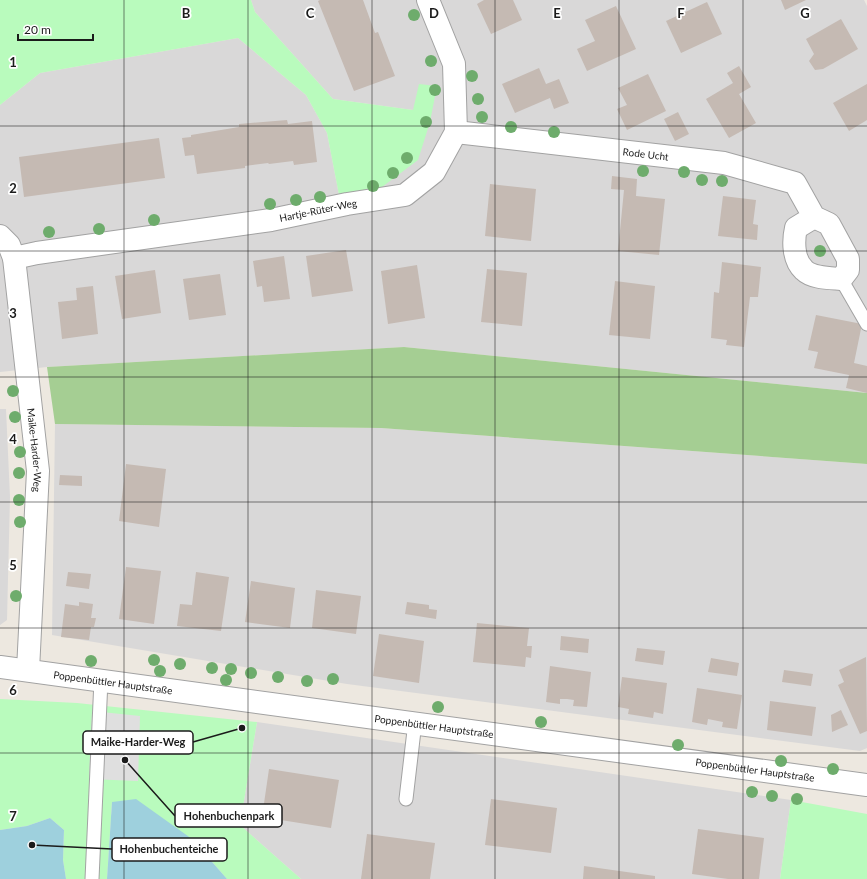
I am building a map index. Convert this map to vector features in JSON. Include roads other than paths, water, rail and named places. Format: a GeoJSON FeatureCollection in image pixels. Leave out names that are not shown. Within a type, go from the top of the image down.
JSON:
{"type":"FeatureCollection","features":[{"type":"Feature","properties":{"kind":"street"},"geometry":{"type":"LineString","coordinates":[[428,0],[454,64],[456,132]]}},
{"type":"Feature","properties":{"kind":"street","name":"Rode Ucht"},"geometry":{"type":"LineString","coordinates":[[456,132],[724,163],[795,183],[814,217],[829,224],[848,259],[848,270],[840,279]]}},
{"type":"Feature","properties":{"kind":"street","name":"Hartje-Rüter-Weg"},"geometry":{"type":"LineString","coordinates":[[14,258],[37,253],[271,220],[347,204],[405,195],[434,172],[456,132]]}},
{"type":"Feature","properties":{"kind":"street"},"geometry":{"type":"LineString","coordinates":[[814,217],[796,228],[793,241],[796,257],[804,270],[820,277],[840,279]]}},
{"type":"Feature","properties":{"kind":"street","name":"Maike-Harder-Weg"},"geometry":{"type":"LineString","coordinates":[[0,236],[9,245],[14,258],[38,471],[28,670]]}},
{"type":"Feature","properties":{"kind":"street","name":"Poppenbüttler Hauptstraße"},"geometry":{"type":"LineString","coordinates":[[0,667],[415,722],[867,785]]}},
{"type":"Feature","properties":{"kind":"lane"},"geometry":{"type":"LineString","coordinates":[[840,279],[867,324]]}},
{"type":"Feature","properties":{"kind":"lane"},"geometry":{"type":"LineString","coordinates":[[92,879],[101,680]]}},
{"type":"Feature","properties":{"kind":"lane"},"geometry":{"type":"LineString","coordinates":[[406,799],[415,722]]}},
{"type":"Feature","properties":{"kind":"water"},"geometry":{"type":"Polygon","coordinates":[[[136,799],[192,839],[227,879],[107,879],[112,802],[136,799]]]}},
{"type":"Feature","properties":{"kind":"water"},"geometry":{"type":"Polygon","coordinates":[[[50,818],[64,830],[63,860],[66,879],[0,879],[0,830],[27,826],[50,818]]]}},
{"type":"Feature","properties":{"kind":"place","name":"Maike-Harder-Weg"},"geometry":{"type":"Point","coordinates":[242,728]}},
{"type":"Feature","properties":{"kind":"place","name":"Hohenbuchenpark"},"geometry":{"type":"Point","coordinates":[125,760]}},
{"type":"Feature","properties":{"kind":"place","name":"Hohenbuchenteiche"},"geometry":{"type":"Point","coordinates":[32,845]}}]}
